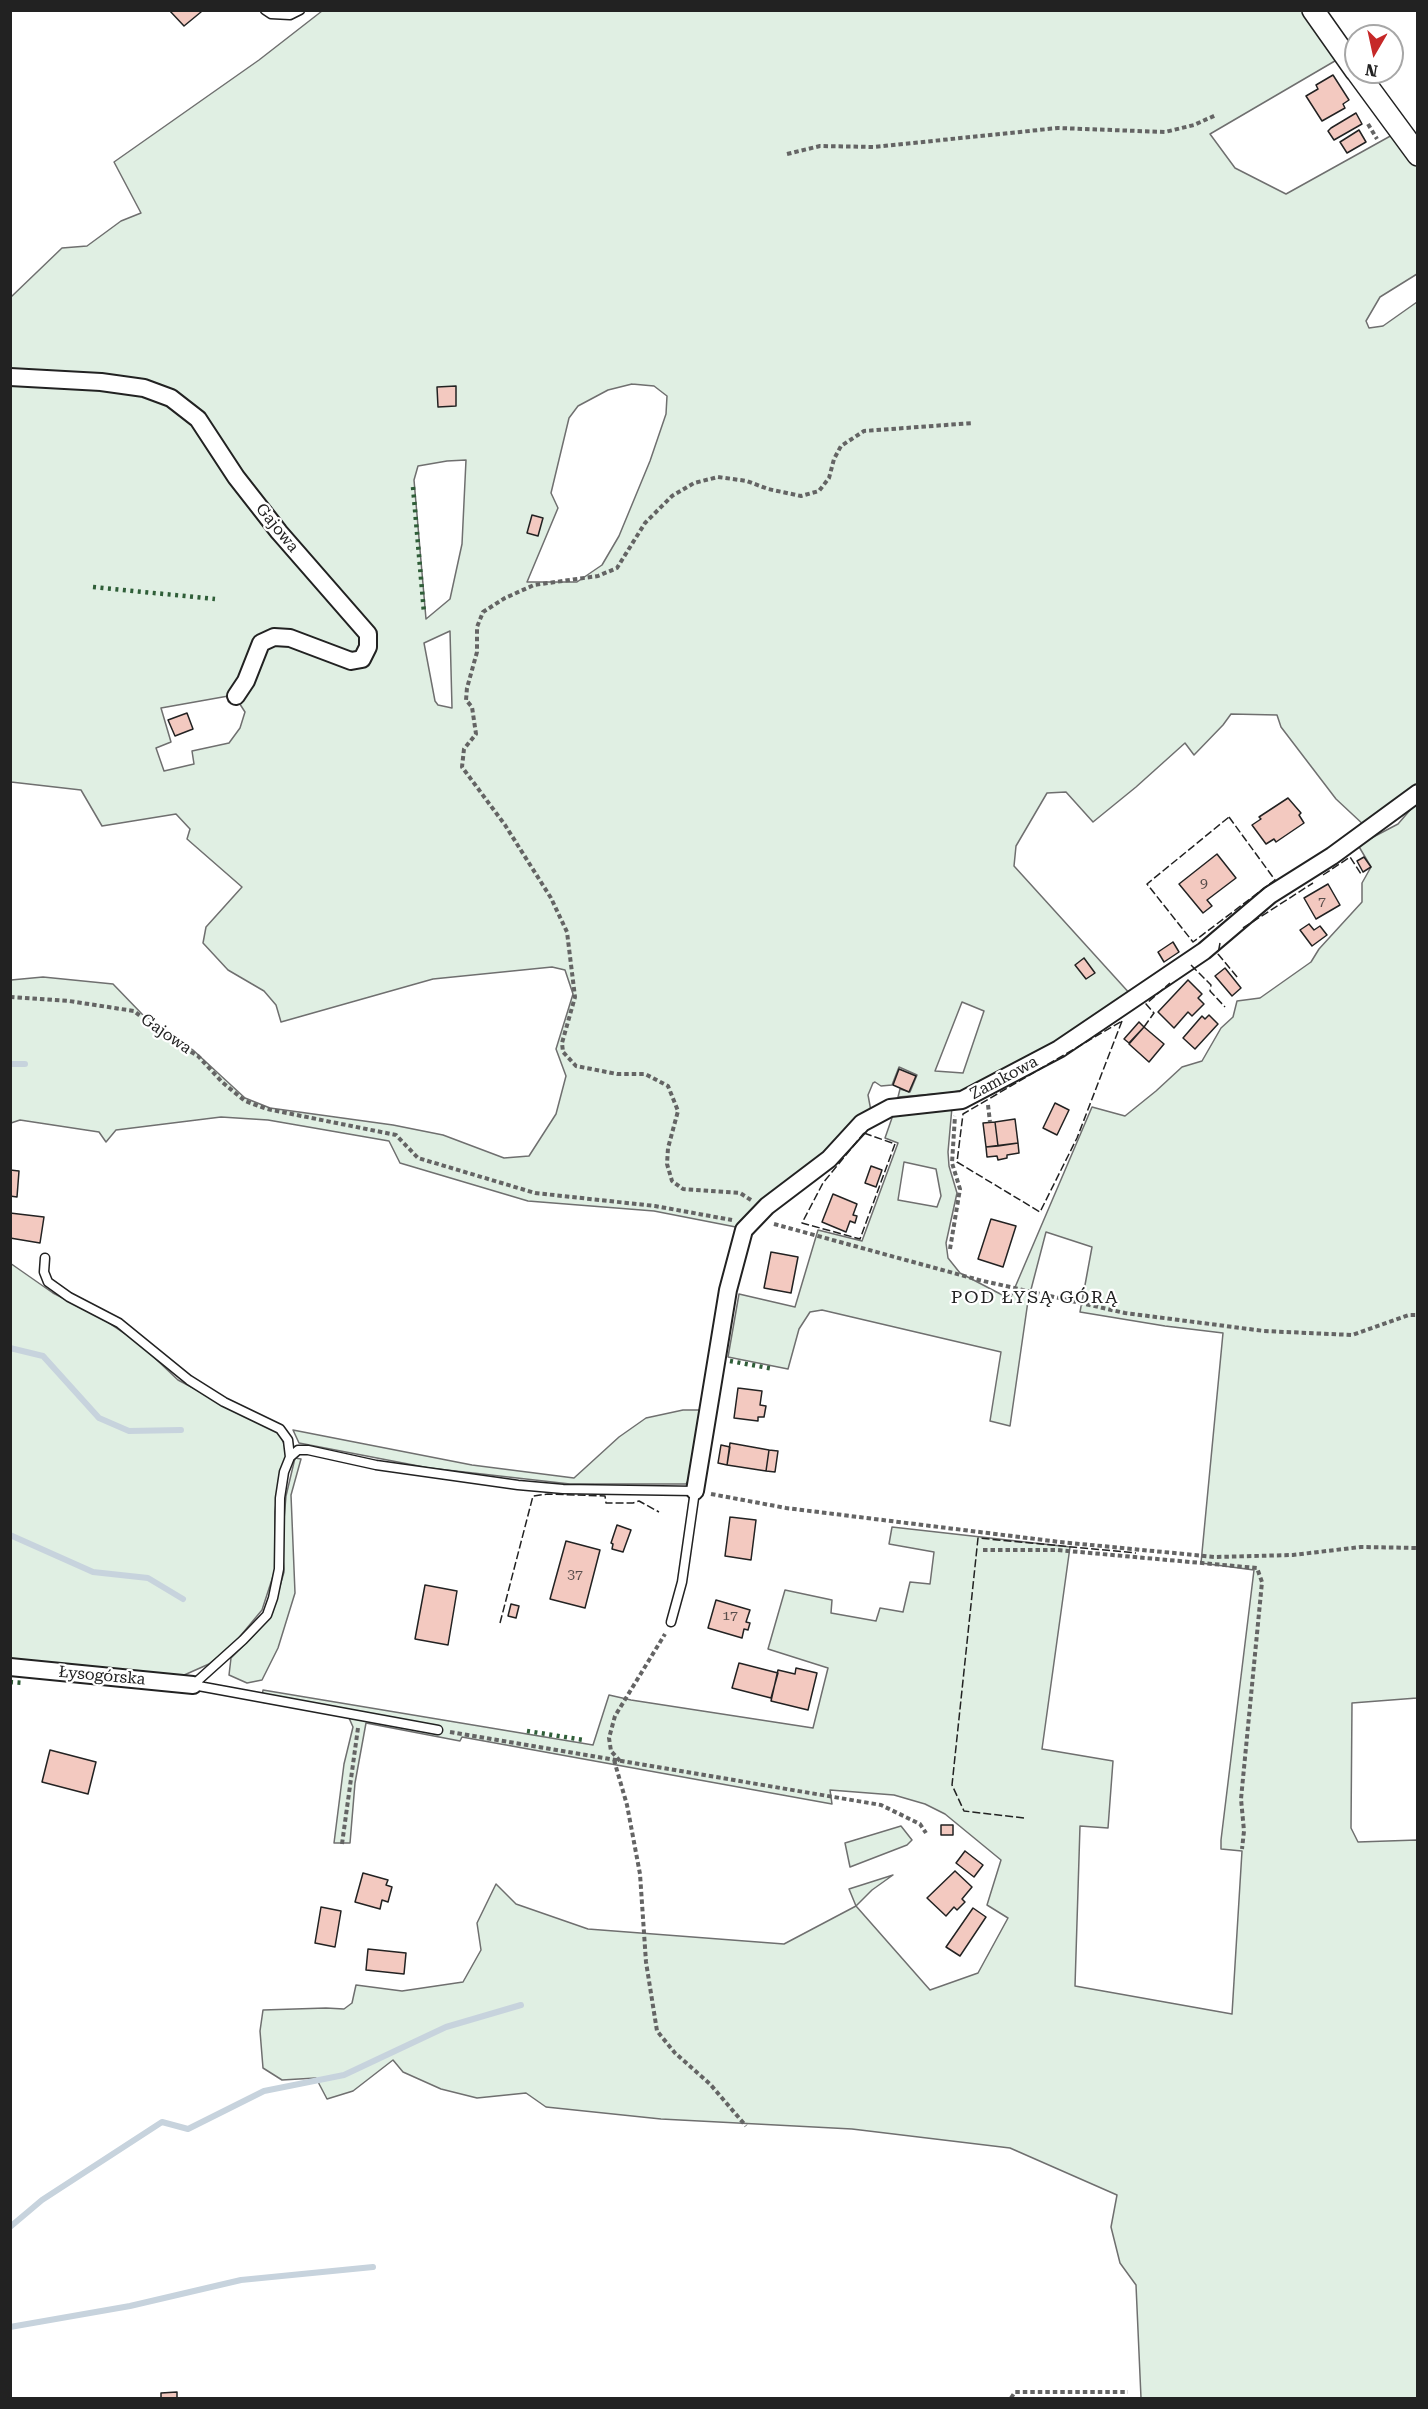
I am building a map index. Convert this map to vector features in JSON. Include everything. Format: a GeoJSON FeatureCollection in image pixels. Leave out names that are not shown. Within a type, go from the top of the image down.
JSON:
{"type":"FeatureCollection","features":[{"type":"Feature","properties":{"kind":"street"},"geometry":{"type":"LineString","coordinates":[[1313,10],[1344,54]]}},
{"type":"Feature","properties":{"kind":"street"},"geometry":{"type":"LineString","coordinates":[[1366,84],[1418,155]]}},
{"type":"Feature","properties":{"kind":"street","name":"Gajowa"},"geometry":{"type":"LineString","coordinates":[[10,378],[123,385],[144,388],[171,398],[198,419],[236,477],[279,532],[368,634],[368,647],[362,659],[351,661],[290,638],[274,637],[261,643],[246,681],[236,696]]}},
{"type":"Feature","properties":{"kind":"street","name":"Zamkowa"},"geometry":{"type":"LineString","coordinates":[[695,1491],[728,1290],[744,1230],[756,1218],[829,1159],[862,1123],[890,1108],[962,1100],[1059,1049],[1204,951],[1270,895],[1332,856],[1418,793]]}},
{"type":"Feature","properties":{"kind":"street","name":"Łysogórska"},"geometry":{"type":"LineString","coordinates":[[10,1667],[193,1685]]}},
{"type":"Feature","properties":{"kind":"lane"},"geometry":{"type":"LineString","coordinates":[[265,10],[271,14],[290,15],[300,10]]}},
{"type":"Feature","properties":{"kind":"lane"},"geometry":{"type":"LineString","coordinates":[[45,1258],[44,1272],[48,1282],[69,1297],[120,1323],[189,1380],[224,1402],[280,1430],[288,1440],[290,1456],[284,1472],[280,1498],[279,1569],[267,1615],[193,1685]]}},
{"type":"Feature","properties":{"kind":"lane"},"geometry":{"type":"LineString","coordinates":[[290,1456],[298,1450],[308,1450],[376,1465],[563,1489],[695,1491],[682,1582],[671,1622]]}},
{"type":"Feature","properties":{"kind":"lane"},"geometry":{"type":"LineString","coordinates":[[193,1685],[438,1730]]}},
{"type":"Feature","properties":{"kind":"path"},"geometry":{"type":"LineString","coordinates":[[787,154],[820,146],[874,147],[1058,128],[1165,132],[1194,125],[1216,115]]}},
{"type":"Feature","properties":{"kind":"path"},"geometry":{"type":"LineString","coordinates":[[973,423],[864,431],[841,446],[834,459],[829,478],[819,491],[801,496],[768,489],[747,481],[718,477],[694,483],[672,496],[645,523],[617,568],[598,576],[534,585],[505,598],[483,612],[477,627],[477,652],[466,688],[466,699],[472,707],[476,734],[464,749],[462,767],[506,825],[551,898],[567,932],[575,997],[562,1043],[563,1052],[576,1066],[616,1074],[645,1074],[668,1086],[678,1111],[668,1148],[667,1164],[672,1181],[682,1189],[740,1193],[754,1202],[756,1218],[979,1280],[1125,1313],[1264,1331],[1352,1335],[1409,1315],[1418,1316]]}},
{"type":"Feature","properties":{"kind":"path","name":"Gajowa"},"geometry":{"type":"LineString","coordinates":[[10,997],[69,1001],[134,1011],[169,1039],[198,1056],[222,1082],[245,1101],[267,1109],[396,1135],[418,1158],[536,1193],[756,1218]]}},
{"type":"Feature","properties":{"kind":"path"},"geometry":{"type":"LineString","coordinates":[[987,1100],[990,1122]]}},
{"type":"Feature","properties":{"kind":"path"},"geometry":{"type":"LineString","coordinates":[[950,1250],[960,1196],[952,1163],[958,1101]]}},
{"type":"Feature","properties":{"kind":"path"},"geometry":{"type":"LineString","coordinates":[[695,1491],[786,1508],[1060,1542],[1215,1557],[1293,1555],[1360,1546],[1418,1548]]}},
{"type":"Feature","properties":{"kind":"path"},"geometry":{"type":"LineString","coordinates":[[983,1550],[1057,1550],[1257,1568],[1262,1582],[1241,1799],[1244,1831],[1242,1849]]}},
{"type":"Feature","properties":{"kind":"path"},"geometry":{"type":"LineString","coordinates":[[620,1761],[611,1750],[609,1738],[615,1716],[671,1622]]}},
{"type":"Feature","properties":{"kind":"path"},"geometry":{"type":"LineString","coordinates":[[342,1844],[358,1730],[357,1720],[350,1713]]}},
{"type":"Feature","properties":{"kind":"path"},"geometry":{"type":"LineString","coordinates":[[438,1730],[881,1805],[920,1824],[926,1833]]}},
{"type":"Feature","properties":{"kind":"path"},"geometry":{"type":"LineString","coordinates":[[614,1760],[627,1805],[640,1874],[646,1962],[657,2031],[675,2053],[711,2084],[746,2126]]}},
{"type":"Feature","properties":{"kind":"path"},"geometry":{"type":"LineString","coordinates":[[1011,2398],[1015,2392],[1128,2392]]}},
{"type":"Feature","properties":{"kind":"green space"},"geometry":{"type":"Polygon","coordinates":[[[322,11],[1305,11],[1340,58],[1210,134],[1235,168],[1286,194],[1394,134],[1417,166],[1417,274],[1380,297],[1366,321],[1369,328],[1383,326],[1417,302],[1417,784],[1366,827],[1336,799],[1281,727],[1277,715],[1231,714],[1194,755],[1185,743],[1093,822],[1066,792],[1047,793],[1016,846],[1014,866],[1132,996],[1031,1059],[970,1089],[898,1097],[900,1089],[910,1092],[917,1075],[899,1067],[892,1085],[881,1086],[873,1083],[868,1095],[871,1111],[818,1162],[755,1206],[741,1228],[654,1211],[528,1201],[400,1163],[389,1141],[268,1120],[221,1117],[116,1130],[106,1142],[99,1132],[20,1120],[11,1123],[11,980],[43,977],[113,984],[142,1014],[193,1050],[245,1098],[270,1108],[393,1125],[443,1135],[504,1158],[529,1156],[556,1114],[566,1076],[556,1049],[573,994],[565,970],[552,967],[433,979],[281,1022],[276,1005],[264,991],[228,970],[203,943],[206,927],[242,887],[187,839],[190,829],[176,814],[102,826],[81,790],[11,782],[11,381],[132,389],[204,418],[179,394],[142,383],[11,373],[11,297],[62,248],[87,246],[121,221],[141,213],[114,162],[259,60],[322,11]],[[632,384],[608,390],[578,406],[569,418],[551,493],[558,508],[527,582],[577,582],[602,565],[619,536],[650,461],[666,414],[667,396],[654,386],[632,384]],[[466,460],[418,466],[414,480],[426,619],[450,599],[462,544],[466,460]],[[450,631],[424,643],[435,701],[438,705],[452,708],[450,631]],[[234,695],[161,708],[171,742],[156,748],[164,771],[194,764],[192,751],[229,743],[240,728],[245,712],[234,695]],[[962,1002],[935,1071],[963,1073],[984,1011],[962,1002]]]}},
{"type":"Feature","properties":{"kind":"green space"},"geometry":{"type":"Polygon","coordinates":[[[1417,802],[1417,1698],[1352,1703],[1351,1828],[1358,1842],[1417,1840],[1417,2398],[1141,2398],[1136,2285],[1120,2263],[1111,2227],[1117,2195],[1010,2148],[852,2129],[661,2119],[546,2107],[526,2093],[477,2098],[441,2089],[403,2072],[393,2060],[353,2091],[327,2099],[316,2078],[282,2080],[263,2068],[260,2031],[263,2010],[344,2009],[352,2003],[356,1985],[402,1991],[463,1982],[481,1950],[477,1923],[496,1884],[516,1904],[588,1929],[784,1944],[856,1906],[930,1990],[978,1973],[1008,1918],[987,1905],[1001,1860],[945,1814],[925,1804],[894,1795],[830,1790],[832,1804],[462,1737],[460,1741],[366,1723],[355,1783],[350,1843],[334,1843],[344,1764],[353,1727],[349,1718],[261,1702],[263,1690],[593,1745],[609,1695],[813,1728],[828,1668],[768,1649],[785,1590],[832,1600],[831,1613],[876,1621],[880,1608],[903,1612],[910,1582],[930,1584],[934,1552],[889,1544],[892,1527],[1070,1547],[1042,1749],[1113,1761],[1108,1828],[1080,1826],[1075,1986],[1232,2014],[1242,1851],[1221,1849],[1221,1840],[1254,1570],[1201,1563],[1223,1333],[1080,1312],[1092,1247],[1046,1232],[1028,1301],[1010,1426],[990,1421],[1001,1352],[822,1310],[810,1312],[799,1329],[788,1369],[728,1357],[739,1294],[795,1307],[818,1230],[862,1241],[898,1143],[885,1138],[893,1115],[952,1107],[948,1152],[949,1166],[957,1193],[946,1243],[948,1258],[960,1273],[1010,1299],[1092,1107],[1125,1116],[1182,1067],[1202,1061],[1221,1028],[1233,1017],[1237,1001],[1260,998],[1311,962],[1319,949],[1362,902],[1362,883],[1371,867],[1358,845],[1398,824],[1417,802]],[[904,1162],[898,1200],[937,1207],[941,1196],[936,1169],[904,1162]]]}},
{"type":"Feature","properties":{"kind":"green space"},"geometry":{"type":"Polygon","coordinates":[[[10,1263],[53,1293],[100,1317],[140,1344],[178,1380],[274,1430],[281,1436],[286,1458],[279,1476],[275,1512],[275,1570],[262,1610],[232,1646],[209,1664],[182,1676],[11,1663],[10,1263]]]}},
{"type":"Feature","properties":{"kind":"green space"},"geometry":{"type":"Polygon","coordinates":[[[683,1410],[706,1410],[695,1471],[686,1484],[570,1484],[429,1468],[299,1443],[293,1430],[472,1465],[574,1478],[619,1437],[646,1418],[683,1410]]]}},
{"type":"Feature","properties":{"kind":"green space"},"geometry":{"type":"Polygon","coordinates":[[[295,1458],[301,1459],[291,1495],[295,1593],[278,1648],[262,1680],[247,1683],[229,1675],[231,1658],[272,1614],[284,1572],[282,1543],[286,1496],[295,1458]]]}},
{"type":"Feature","properties":{"kind":"green space"},"geometry":{"type":"Polygon","coordinates":[[[901,1826],[912,1840],[907,1845],[850,1867],[845,1843],[901,1826]]]}},
{"type":"Feature","properties":{"kind":"green space"},"geometry":{"type":"Polygon","coordinates":[[[893,1875],[872,1890],[856,1906],[849,1889],[893,1875]]]}},
{"type":"Feature","properties":{"kind":"building"},"geometry":{"type":"Polygon","coordinates":[[[169,10],[200,10],[201,12],[184,26],[169,10]]]}},
{"type":"Feature","properties":{"kind":"building"},"geometry":{"type":"Polygon","coordinates":[[[1333,75],[1349,100],[1343,104],[1345,108],[1322,121],[1306,96],[1318,89],[1316,85],[1333,75]]]}},
{"type":"Feature","properties":{"kind":"building"},"geometry":{"type":"Polygon","coordinates":[[[1356,113],[1362,124],[1334,140],[1328,131],[1356,113]]]}},
{"type":"Feature","properties":{"kind":"building"},"geometry":{"type":"Polygon","coordinates":[[[1359,130],[1366,142],[1347,153],[1340,142],[1359,130]]]}},
{"type":"Feature","properties":{"kind":"building"},"geometry":{"type":"Polygon","coordinates":[[[456,386],[456,406],[438,407],[437,387],[456,386]]]}},
{"type":"Feature","properties":{"kind":"building"},"geometry":{"type":"Polygon","coordinates":[[[532,515],[543,518],[538,536],[527,533],[532,515]]]}},
{"type":"Feature","properties":{"kind":"building"},"geometry":{"type":"Polygon","coordinates":[[[187,713],[193,729],[175,736],[168,720],[187,713]]]}},
{"type":"Feature","properties":{"kind":"building"},"geometry":{"type":"Polygon","coordinates":[[[1288,798],[1301,813],[1299,815],[1304,823],[1276,842],[1274,839],[1266,844],[1252,825],[1261,819],[1259,817],[1288,798]]]}},
{"type":"Feature","properties":{"kind":"building"},"geometry":{"type":"Polygon","coordinates":[[[1217,854],[1236,878],[1207,900],[1212,906],[1203,913],[1179,884],[1217,854]]]}},
{"type":"Feature","properties":{"kind":"building"},"geometry":{"type":"Polygon","coordinates":[[[1364,857],[1371,867],[1363,872],[1357,861],[1364,857]]]}},
{"type":"Feature","properties":{"kind":"building"},"geometry":{"type":"Polygon","coordinates":[[[1328,884],[1340,905],[1316,919],[1304,898],[1328,884]]]}},
{"type":"Feature","properties":{"kind":"building"},"geometry":{"type":"Polygon","coordinates":[[[1309,924],[1314,930],[1320,926],[1327,935],[1312,946],[1300,930],[1309,924]]]}},
{"type":"Feature","properties":{"kind":"building"},"geometry":{"type":"Polygon","coordinates":[[[1173,942],[1179,952],[1164,962],[1158,952],[1173,942]]]}},
{"type":"Feature","properties":{"kind":"building"},"geometry":{"type":"Polygon","coordinates":[[[1084,958],[1095,973],[1086,979],[1075,965],[1084,958]]]}},
{"type":"Feature","properties":{"kind":"building"},"geometry":{"type":"Polygon","coordinates":[[[1225,968],[1241,988],[1232,996],[1215,976],[1225,968]]]}},
{"type":"Feature","properties":{"kind":"building"},"geometry":{"type":"Polygon","coordinates":[[[1188,980],[1202,994],[1198,998],[1204,1004],[1192,1016],[1188,1012],[1174,1028],[1158,1012],[1188,980]]]}},
{"type":"Feature","properties":{"kind":"building"},"geometry":{"type":"Polygon","coordinates":[[[1209,1015],[1218,1024],[1195,1049],[1183,1038],[1202,1016],[1205,1019],[1209,1015]]]}},
{"type":"Feature","properties":{"kind":"building"},"geometry":{"type":"Polygon","coordinates":[[[1139,1022],[1144,1027],[1129,1043],[1124,1039],[1139,1022]]]}},
{"type":"Feature","properties":{"kind":"building"},"geometry":{"type":"Polygon","coordinates":[[[1144,1027],[1164,1044],[1149,1062],[1129,1044],[1144,1027]]]}},
{"type":"Feature","properties":{"kind":"building"},"geometry":{"type":"Polygon","coordinates":[[[899,1069],[916,1076],[909,1092],[893,1085],[899,1069]]]}},
{"type":"Feature","properties":{"kind":"building"},"geometry":{"type":"Polygon","coordinates":[[[1055,1103],[1069,1110],[1057,1135],[1043,1128],[1055,1103]]]}},
{"type":"Feature","properties":{"kind":"building"},"geometry":{"type":"Polygon","coordinates":[[[1015,1119],[1018,1143],[998,1146],[995,1122],[1015,1119]]]}},
{"type":"Feature","properties":{"kind":"building"},"geometry":{"type":"Polygon","coordinates":[[[995,1122],[998,1146],[986,1147],[983,1123],[995,1122]]]}},
{"type":"Feature","properties":{"kind":"building"},"geometry":{"type":"Polygon","coordinates":[[[1018,1143],[1019,1153],[1007,1155],[1007,1158],[998,1160],[997,1156],[987,1157],[986,1147],[1018,1143]]]}},
{"type":"Feature","properties":{"kind":"building"},"geometry":{"type":"Polygon","coordinates":[[[871,1166],[882,1170],[876,1187],[865,1183],[871,1166]]]}},
{"type":"Feature","properties":{"kind":"building"},"geometry":{"type":"Polygon","coordinates":[[[10,1170],[19,1171],[17,1197],[10,1196],[10,1170]]]}},
{"type":"Feature","properties":{"kind":"building"},"geometry":{"type":"Polygon","coordinates":[[[833,1194],[857,1204],[853,1215],[857,1216],[855,1223],[850,1221],[846,1232],[822,1222],[833,1194]]]}},
{"type":"Feature","properties":{"kind":"building"},"geometry":{"type":"Polygon","coordinates":[[[10,1213],[44,1217],[40,1243],[10,1238],[10,1213]]]}},
{"type":"Feature","properties":{"kind":"building"},"geometry":{"type":"Polygon","coordinates":[[[991,1219],[1016,1226],[1003,1267],[978,1259],[991,1219]]]}},
{"type":"Feature","properties":{"kind":"building"},"geometry":{"type":"Polygon","coordinates":[[[771,1252],[798,1257],[791,1293],[764,1288],[771,1252]]]}},
{"type":"Feature","properties":{"kind":"building"},"geometry":{"type":"Polygon","coordinates":[[[738,1388],[762,1391],[760,1405],[766,1406],[764,1417],[758,1417],[758,1421],[734,1418],[738,1388]]]}},
{"type":"Feature","properties":{"kind":"building"},"geometry":{"type":"Polygon","coordinates":[[[730,1443],[769,1450],[766,1471],[727,1465],[730,1443]]]}},
{"type":"Feature","properties":{"kind":"building"},"geometry":{"type":"Polygon","coordinates":[[[721,1445],[730,1447],[727,1465],[718,1463],[721,1445]]]}},
{"type":"Feature","properties":{"kind":"building"},"geometry":{"type":"Polygon","coordinates":[[[769,1450],[778,1451],[775,1472],[766,1471],[769,1450]]]}},
{"type":"Feature","properties":{"kind":"building"},"geometry":{"type":"Polygon","coordinates":[[[730,1517],[756,1520],[751,1560],[725,1556],[730,1517]]]}},
{"type":"Feature","properties":{"kind":"building"},"geometry":{"type":"Polygon","coordinates":[[[617,1525],[631,1530],[623,1552],[612,1549],[613,1544],[611,1543],[617,1525]]]}},
{"type":"Feature","properties":{"kind":"building"},"geometry":{"type":"Polygon","coordinates":[[[566,1541],[600,1550],[585,1608],[550,1599],[566,1541]]]}},
{"type":"Feature","properties":{"kind":"building"},"geometry":{"type":"Polygon","coordinates":[[[425,1585],[457,1591],[448,1645],[415,1639],[425,1585]]]}},
{"type":"Feature","properties":{"kind":"building"},"geometry":{"type":"Polygon","coordinates":[[[716,1600],[750,1610],[746,1622],[750,1623],[748,1630],[744,1629],[742,1638],[708,1628],[716,1600]]]}},
{"type":"Feature","properties":{"kind":"building"},"geometry":{"type":"Polygon","coordinates":[[[511,1604],[519,1606],[516,1618],[508,1616],[511,1604]]]}},
{"type":"Feature","properties":{"kind":"building"},"geometry":{"type":"Polygon","coordinates":[[[739,1663],[778,1673],[771,1698],[732,1688],[739,1663]]]}},
{"type":"Feature","properties":{"kind":"building"},"geometry":{"type":"Polygon","coordinates":[[[796,1668],[817,1673],[808,1710],[771,1701],[778,1670],[795,1674],[796,1668]]]}},
{"type":"Feature","properties":{"kind":"building"},"geometry":{"type":"Polygon","coordinates":[[[50,1750],[96,1762],[88,1794],[42,1782],[50,1750]]]}},
{"type":"Feature","properties":{"kind":"building"},"geometry":{"type":"Polygon","coordinates":[[[941,1825],[953,1825],[953,1835],[941,1835],[941,1825]]]}},
{"type":"Feature","properties":{"kind":"building"},"geometry":{"type":"Polygon","coordinates":[[[965,1851],[983,1865],[974,1877],[956,1863],[965,1851]]]}},
{"type":"Feature","properties":{"kind":"building"},"geometry":{"type":"Polygon","coordinates":[[[955,1871],[972,1887],[962,1899],[965,1902],[957,1910],[954,1907],[946,1916],[927,1898],[955,1871]]]}},
{"type":"Feature","properties":{"kind":"building"},"geometry":{"type":"Polygon","coordinates":[[[363,1873],[388,1880],[386,1885],[392,1887],[388,1902],[382,1900],[380,1909],[355,1902],[363,1873]]]}},
{"type":"Feature","properties":{"kind":"building"},"geometry":{"type":"Polygon","coordinates":[[[321,1907],[341,1911],[335,1947],[315,1943],[321,1907]]]}},
{"type":"Feature","properties":{"kind":"building"},"geometry":{"type":"Polygon","coordinates":[[[973,1908],[986,1917],[960,1956],[946,1947],[973,1908]]]}},
{"type":"Feature","properties":{"kind":"building"},"geometry":{"type":"Polygon","coordinates":[[[368,1949],[406,1953],[404,1974],[366,1970],[368,1949]]]}},
{"type":"Feature","properties":{"kind":"building"},"geometry":{"type":"Polygon","coordinates":[[[177,2392],[177,2398],[161,2398],[161,2393],[177,2392]]]}},
{"type":"Feature","properties":{"kind":"waterway"},"geometry":{"type":"LineString","coordinates":[[10,1064],[25,1064]]}},
{"type":"Feature","properties":{"kind":"waterway"},"geometry":{"type":"LineString","coordinates":[[10,1348],[43,1356],[99,1418],[129,1431],[181,1430]]}},
{"type":"Feature","properties":{"kind":"waterway"},"geometry":{"type":"LineString","coordinates":[[10,1535],[93,1572],[148,1578],[183,1599]]}},
{"type":"Feature","properties":{"kind":"waterway"},"geometry":{"type":"LineString","coordinates":[[10,2227],[42,2200],[162,2122],[188,2129],[264,2091],[344,2075],[446,2027],[521,2005]]}},
{"type":"Feature","properties":{"kind":"waterway"},"geometry":{"type":"LineString","coordinates":[[10,2327],[130,2306],[241,2280],[373,2267]]}},
{"type":"Feature","properties":{"kind":"hedge"},"geometry":{"type":"LineString","coordinates":[[413,487],[424,613]]}},
{"type":"Feature","properties":{"kind":"hedge"},"geometry":{"type":"LineString","coordinates":[[93,587],[215,599]]}},
{"type":"Feature","properties":{"kind":"hedge"},"geometry":{"type":"LineString","coordinates":[[730,1361],[774,1369]]}},
{"type":"Feature","properties":{"kind":"hedge"},"geometry":{"type":"LineString","coordinates":[[10,1682],[24,1683]]}},
{"type":"Feature","properties":{"kind":"hedge"},"geometry":{"type":"LineString","coordinates":[[527,1731],[584,1740]]}},
{"type":"Feature","properties":{"kind":"fence"},"geometry":{"type":"LineString","coordinates":[[1229,817],[1275,880],[1193,942],[1147,884],[1229,817]]}},
{"type":"Feature","properties":{"kind":"fence"},"geometry":{"type":"LineString","coordinates":[[1323,875],[1350,857],[1361,874]]}},
{"type":"Feature","properties":{"kind":"fence"},"geometry":{"type":"LineString","coordinates":[[1243,928],[1313,883]]}},
{"type":"Feature","properties":{"kind":"fence"},"geometry":{"type":"LineString","coordinates":[[1220,943],[1218,954],[1238,978]]}},
{"type":"Feature","properties":{"kind":"fence"},"geometry":{"type":"LineString","coordinates":[[1191,965],[1211,985],[1210,991],[1225,1007]]}},
{"type":"Feature","properties":{"kind":"fence"},"geometry":{"type":"LineString","coordinates":[[1144,1027],[1154,1013],[1146,1004],[1170,983]]}},
{"type":"Feature","properties":{"kind":"fence"},"geometry":{"type":"LineString","coordinates":[[1122,1021],[1077,1138],[1040,1212],[957,1162],[963,1114],[1122,1021]]}},
{"type":"Feature","properties":{"kind":"fence"},"geometry":{"type":"LineString","coordinates":[[864,1133],[895,1144],[860,1239],[802,1223],[823,1183],[864,1133]]}},
{"type":"Feature","properties":{"kind":"fence"},"geometry":{"type":"LineString","coordinates":[[500,1623],[533,1496],[548,1494],[605,1496],[606,1503],[639,1501],[659,1512]]}},
{"type":"Feature","properties":{"kind":"fence"},"geometry":{"type":"LineString","coordinates":[[1024,1818],[964,1811],[952,1785],[978,1538],[1136,1553]]}},
{"type":"Feature","properties":{"kind":"district","name":"POD ŁYSĄ GÓRĄ"},"geometry":{"type":"Point","coordinates":[1035,1298]}}]}
